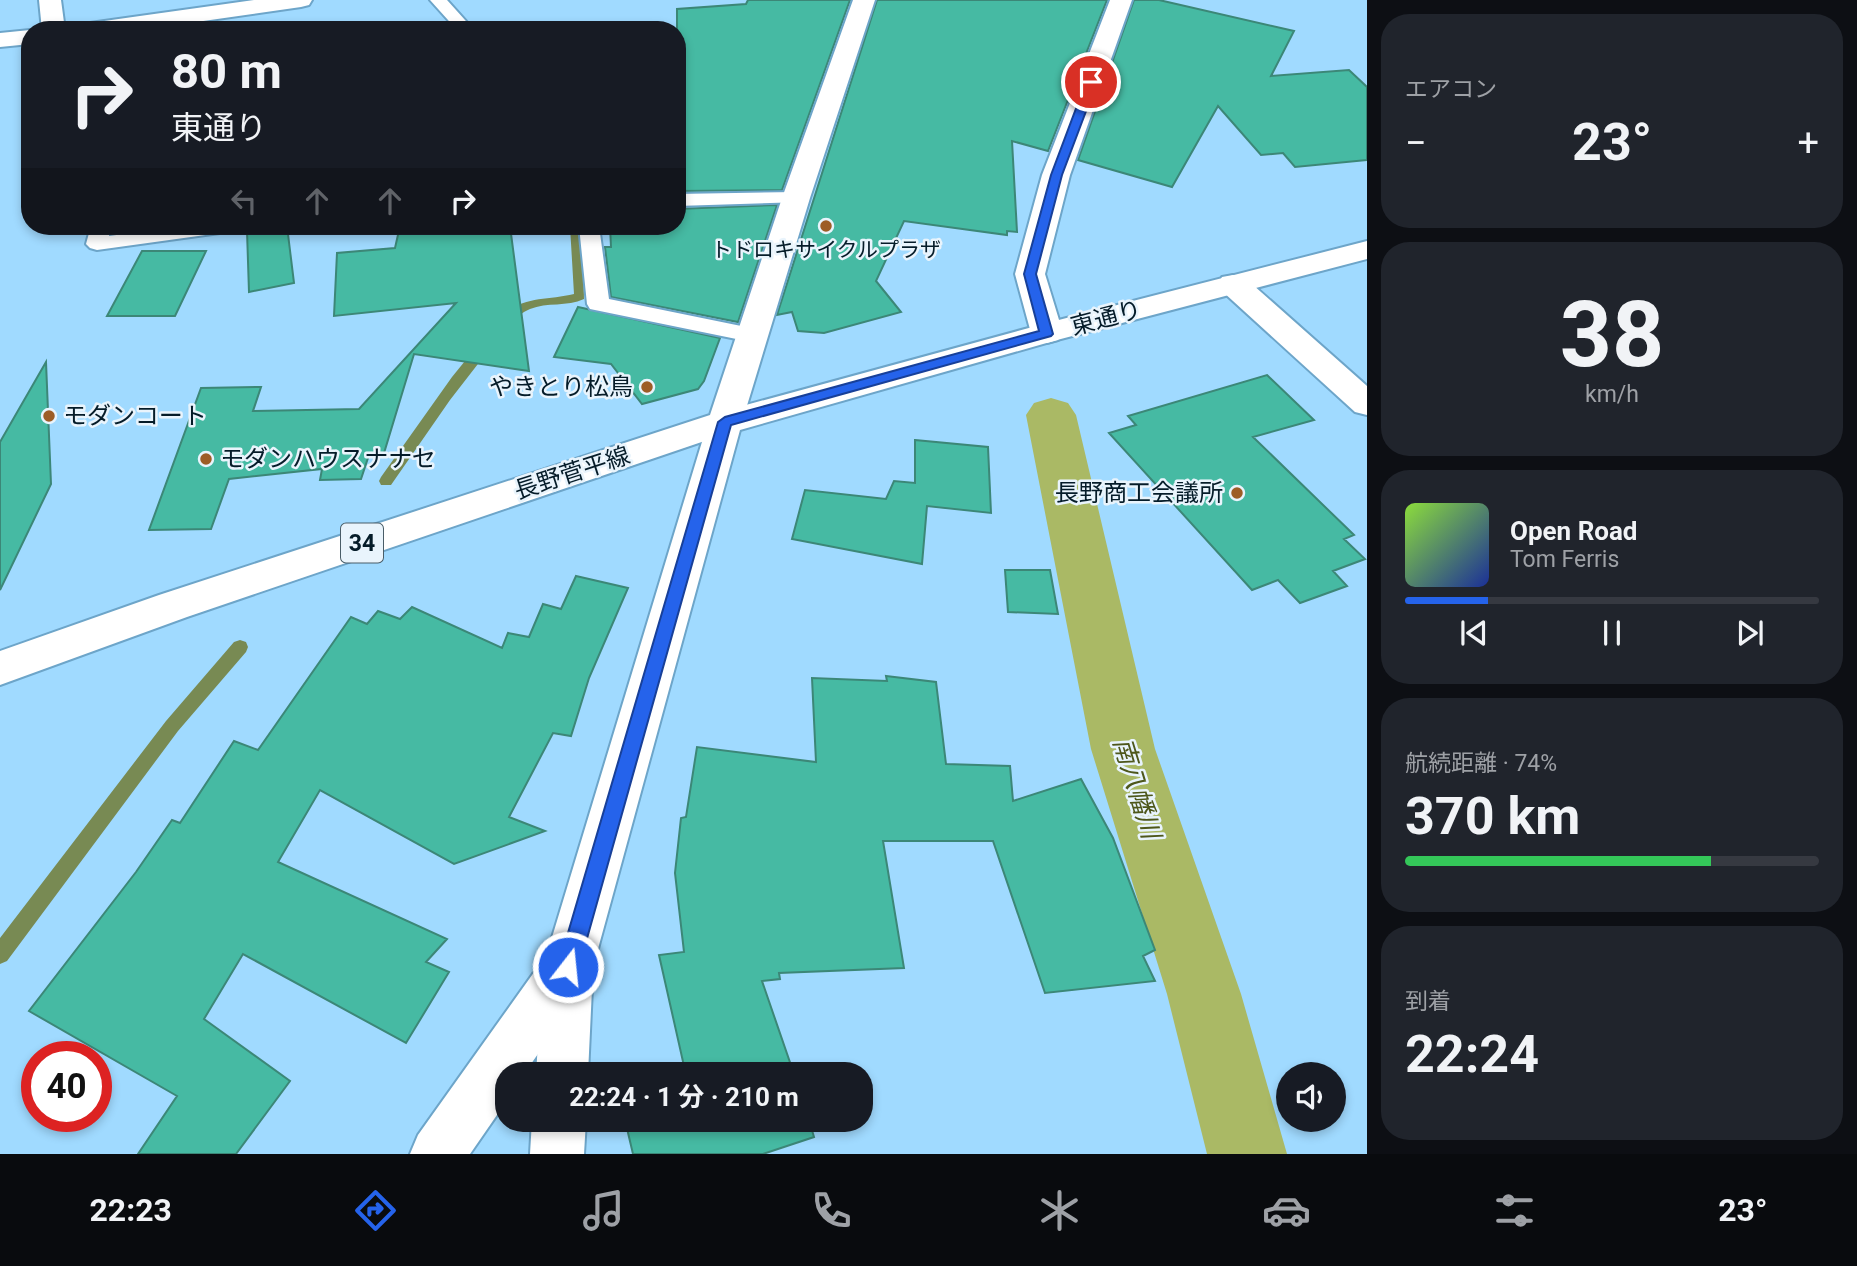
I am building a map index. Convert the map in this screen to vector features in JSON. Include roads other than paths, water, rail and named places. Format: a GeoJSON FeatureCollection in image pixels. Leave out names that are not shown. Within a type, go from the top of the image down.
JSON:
{"type":"FeatureCollection","features":[{"type":"Feature","properties":{"kind":"street"},"geometry":{"type":"LineString","coordinates":[[50,0],[53,21]]}},
{"type":"Feature","properties":{"kind":"street"},"geometry":{"type":"LineString","coordinates":[[153,21],[301,0]]}},
{"type":"Feature","properties":{"kind":"street"},"geometry":{"type":"LineString","coordinates":[[563,1062],[568,967],[751,335],[864,0]]}},
{"type":"Feature","properties":{"kind":"street"},"geometry":{"type":"LineString","coordinates":[[1046,334],[1030,274],[1056,175],[1121,0]]}},
{"type":"Feature","properties":{"kind":"street"},"geometry":{"type":"LineString","coordinates":[[0,40],[21,38]]}},
{"type":"Feature","properties":{"kind":"street","name":"東通り"},"geometry":{"type":"LineString","coordinates":[[725,422],[1367,250]]}},
{"type":"Feature","properties":{"kind":"street"},"geometry":{"type":"LineString","coordinates":[[1233,284],[1367,404]]}},
{"type":"Feature","properties":{"kind":"street","name":"長野菅平線"},"geometry":{"type":"LineString","coordinates":[[0,668],[173,606],[725,422]]}},
{"type":"Feature","properties":{"kind":"street"},"geometry":{"type":"LineString","coordinates":[[438,1154],[568,967]]}},
{"type":"Feature","properties":{"kind":"street"},"geometry":{"type":"LineString","coordinates":[[557,1154],[558,1132]]}},
{"type":"Feature","properties":{"kind":"lane"},"geometry":{"type":"LineString","coordinates":[[438,0],[458,21]]}},
{"type":"Feature","properties":{"kind":"lane"},"geometry":{"type":"LineString","coordinates":[[686,200],[796,198]]}},
{"type":"Feature","properties":{"kind":"lane"},"geometry":{"type":"LineString","coordinates":[[99,235],[97,244],[162,235]]}},
{"type":"Feature","properties":{"kind":"lane"},"geometry":{"type":"LineString","coordinates":[[590,235],[598,304],[751,335]]}},
{"type":"Feature","properties":{"kind":"waterway"},"geometry":{"type":"LineString","coordinates":[[506,320],[529,304],[580,296],[577,235]]}},
{"type":"Feature","properties":{"kind":"waterway"},"geometry":{"type":"LineString","coordinates":[[386,481],[457,380],[483,348]]}},
{"type":"Feature","properties":{"kind":"waterway","name":"南八幡川"},"geometry":{"type":"LineString","coordinates":[[1051,415],[1123,749],[1204,994],[1247,1154]]}},
{"type":"Feature","properties":{"kind":"waterway"},"geometry":{"type":"LineString","coordinates":[[0,954],[172,726],[240,647]]}},
{"type":"Feature","properties":{"kind":"place","name":"トドロキサイクルプラザ"},"geometry":{"type":"Point","coordinates":[826,226]}},
{"type":"Feature","properties":{"kind":"place","name":"やきとり松鳥"},"geometry":{"type":"Point","coordinates":[647,387]}},
{"type":"Feature","properties":{"kind":"place","name":"モダンコート"},"geometry":{"type":"Point","coordinates":[49,416]}},
{"type":"Feature","properties":{"kind":"place","name":"モダンハウスナナセ"},"geometry":{"type":"Point","coordinates":[206,459]}},
{"type":"Feature","properties":{"kind":"place","name":"長野商工会議所"},"geometry":{"type":"Point","coordinates":[1237,493]}}]}
